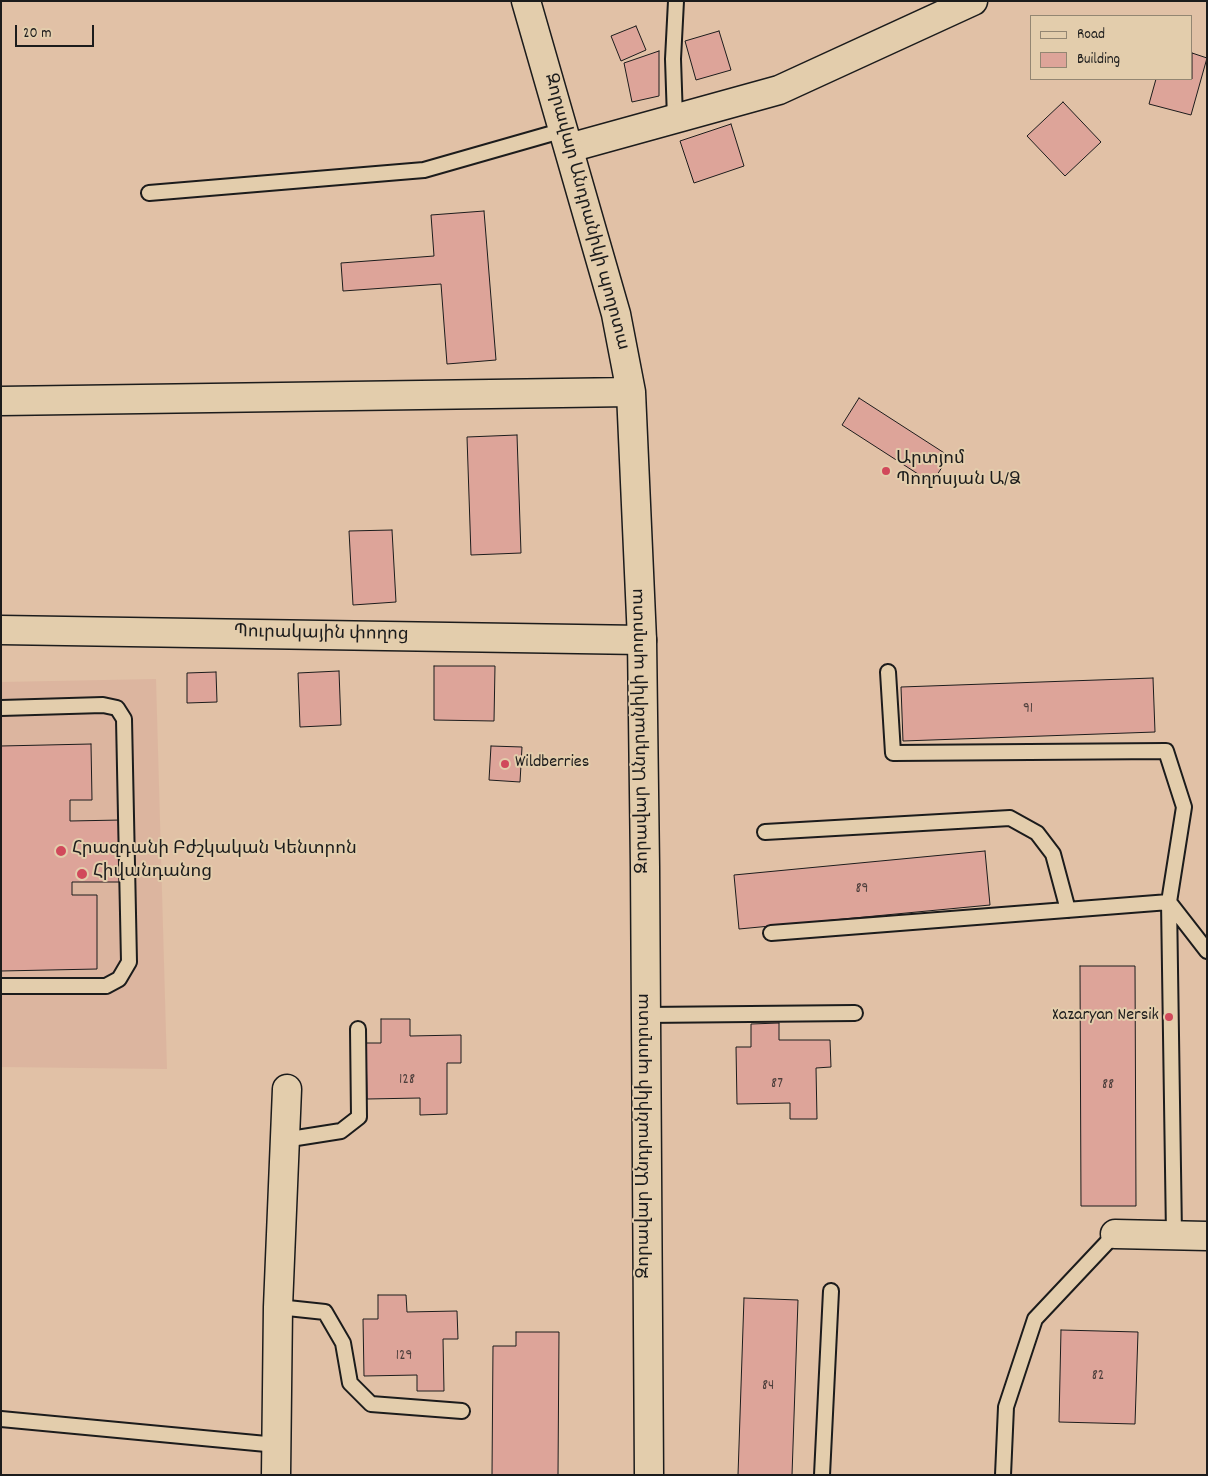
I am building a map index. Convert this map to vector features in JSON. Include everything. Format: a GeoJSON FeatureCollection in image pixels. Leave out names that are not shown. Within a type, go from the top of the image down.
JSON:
{"type":"FeatureCollection","features":[{"type":"Feature","properties":{"kind":"street","name":"Զորավար Անդրանիկի պողոտա"},"geometry":{"type":"LineString","coordinates":[[526,1],[616,314],[631,392],[642,640],[648,1475]]}},
{"type":"Feature","properties":{"kind":"street"},"geometry":{"type":"LineString","coordinates":[[567,139],[675,118],[779,90],[974,1]]}},
{"type":"Feature","properties":{"kind":"street"},"geometry":{"type":"LineString","coordinates":[[1,401],[631,392]]}},
{"type":"Feature","properties":{"kind":"street","name":"Պուրակային փողոց"},"geometry":{"type":"LineString","coordinates":[[1,630],[642,640]]}},
{"type":"Feature","properties":{"kind":"street"},"geometry":{"type":"LineString","coordinates":[[276,1475],[278,1307],[286,1089]]}},
{"type":"Feature","properties":{"kind":"street"},"geometry":{"type":"LineString","coordinates":[[1115,1234],[1207,1236]]}},
{"type":"Feature","properties":{"kind":"lane"},"geometry":{"type":"LineString","coordinates":[[675,118],[673,59],[676,1]]}},
{"type":"Feature","properties":{"kind":"lane"},"geometry":{"type":"LineString","coordinates":[[149,193],[424,170],[567,139]]}},
{"type":"Feature","properties":{"kind":"lane"},"geometry":{"type":"LineString","coordinates":[[888,672],[893,753],[1166,752],[1184,807],[1169,902],[1174,1235]]}},
{"type":"Feature","properties":{"kind":"lane"},"geometry":{"type":"LineString","coordinates":[[1,708],[102,705],[117,708],[124,719],[129,962],[119,979],[106,986],[1,986]]}},
{"type":"Feature","properties":{"kind":"lane"},"geometry":{"type":"LineString","coordinates":[[765,832],[1010,818],[1038,834],[1054,854],[1068,910]]}},
{"type":"Feature","properties":{"kind":"lane"},"geometry":{"type":"LineString","coordinates":[[772,933],[1169,902]]}},
{"type":"Feature","properties":{"kind":"lane"},"geometry":{"type":"LineString","coordinates":[[1169,902],[1207,951]]}},
{"type":"Feature","properties":{"kind":"lane"},"geometry":{"type":"LineString","coordinates":[[645,1015],[855,1013]]}},
{"type":"Feature","properties":{"kind":"lane"},"geometry":{"type":"LineString","coordinates":[[284,1140],[342,1131],[359,1117],[358,1029]]}},
{"type":"Feature","properties":{"kind":"lane"},"geometry":{"type":"LineString","coordinates":[[1003,1475],[1006,1407],[1035,1320],[1115,1234]]}},
{"type":"Feature","properties":{"kind":"lane"},"geometry":{"type":"LineString","coordinates":[[822,1475],[831,1291]]}},
{"type":"Feature","properties":{"kind":"lane"},"geometry":{"type":"LineString","coordinates":[[278,1307],[325,1312],[343,1343],[350,1383],[371,1404],[462,1411]]}},
{"type":"Feature","properties":{"kind":"lane"},"geometry":{"type":"LineString","coordinates":[[1,1419],[277,1445]]}},
{"type":"Feature","properties":{"kind":"shaded area","name":"Հիվանդանոց"},"geometry":{"type":"Polygon","coordinates":[[[156,679],[167,1069],[1,1067],[1,682],[156,679]]]}},
{"type":"Feature","properties":{"kind":"building"},"geometry":{"type":"Polygon","coordinates":[[[636,26],[646,50],[621,61],[611,36],[636,26]]]}},
{"type":"Feature","properties":{"kind":"building"},"geometry":{"type":"Polygon","coordinates":[[[719,31],[731,70],[696,80],[685,41],[719,31]]]}},
{"type":"Feature","properties":{"kind":"building"},"geometry":{"type":"Polygon","coordinates":[[[659,51],[659,96],[632,102],[624,63],[659,51]]]}},
{"type":"Feature","properties":{"kind":"building"},"geometry":{"type":"Polygon","coordinates":[[[1193,53],[1207,58],[1191,115],[1149,104],[1156,80],[1193,80],[1193,53]]]}},
{"type":"Feature","properties":{"kind":"building"},"geometry":{"type":"Polygon","coordinates":[[[1063,102],[1101,142],[1065,176],[1027,136],[1063,102]]]}},
{"type":"Feature","properties":{"kind":"building"},"geometry":{"type":"Polygon","coordinates":[[[731,124],[744,166],[694,183],[680,141],[731,124]]]}},
{"type":"Feature","properties":{"kind":"building"},"geometry":{"type":"Polygon","coordinates":[[[484,211],[496,360],[447,364],[441,284],[343,291],[341,263],[434,256],[431,215],[484,211]]]}},
{"type":"Feature","properties":{"kind":"building"},"geometry":{"type":"Polygon","coordinates":[[[859,398],[949,456],[932,483],[842,425],[859,398]]]}},
{"type":"Feature","properties":{"kind":"building"},"geometry":{"type":"Polygon","coordinates":[[[517,435],[521,553],[471,555],[467,437],[517,435]]]}},
{"type":"Feature","properties":{"kind":"building"},"geometry":{"type":"Polygon","coordinates":[[[392,530],[396,602],[353,605],[349,531],[392,530]]]}},
{"type":"Feature","properties":{"kind":"building"},"geometry":{"type":"Polygon","coordinates":[[[434,666],[495,666],[494,721],[434,720],[434,666]]]}},
{"type":"Feature","properties":{"kind":"building"},"geometry":{"type":"Polygon","coordinates":[[[339,671],[341,725],[300,727],[298,673],[339,671]]]}},
{"type":"Feature","properties":{"kind":"building"},"geometry":{"type":"Polygon","coordinates":[[[216,672],[217,702],[187,703],[187,673],[216,672]]]}},
{"type":"Feature","properties":{"kind":"building"},"geometry":{"type":"Polygon","coordinates":[[[1153,678],[1155,732],[903,741],[901,687],[1153,678]]]}},
{"type":"Feature","properties":{"kind":"building","name":"Հրազդանի Բժշկական Կենտրոն"},"geometry":{"type":"Polygon","coordinates":[[[91,744],[92,800],[70,800],[70,821],[121,820],[122,882],[72,882],[72,895],[97,895],[97,969],[1,971],[1,746],[91,744]]]}},
{"type":"Feature","properties":{"kind":"building","name":"Wildberries"},"geometry":{"type":"Polygon","coordinates":[[[491,746],[522,747],[520,782],[489,780],[491,746]]]}},
{"type":"Feature","properties":{"kind":"building"},"geometry":{"type":"Polygon","coordinates":[[[985,851],[990,905],[739,929],[734,875],[985,851]]]}},
{"type":"Feature","properties":{"kind":"building"},"geometry":{"type":"Polygon","coordinates":[[[1080,966],[1135,966],[1136,1206],[1081,1206],[1080,966]]]}},
{"type":"Feature","properties":{"kind":"building"},"geometry":{"type":"Polygon","coordinates":[[[381,1019],[410,1019],[410,1036],[461,1035],[461,1063],[447,1063],[447,1114],[420,1115],[420,1098],[367,1099],[366,1043],[381,1043],[381,1019]]]}},
{"type":"Feature","properties":{"kind":"building"},"geometry":{"type":"Polygon","coordinates":[[[779,1023],[779,1040],[830,1040],[831,1067],[816,1068],[817,1119],[790,1119],[790,1103],[737,1104],[736,1047],[751,1047],[751,1024],[779,1023]]]}},
{"type":"Feature","properties":{"kind":"building"},"geometry":{"type":"Polygon","coordinates":[[[378,1295],[406,1295],[407,1312],[457,1311],[458,1339],[443,1339],[444,1391],[417,1391],[417,1375],[364,1376],[363,1319],[378,1319],[378,1295]]]}},
{"type":"Feature","properties":{"kind":"building"},"geometry":{"type":"Polygon","coordinates":[[[744,1298],[798,1300],[792,1475],[738,1475],[744,1298]]]}},
{"type":"Feature","properties":{"kind":"building"},"geometry":{"type":"Polygon","coordinates":[[[1061,1330],[1138,1332],[1135,1424],[1059,1422],[1061,1330]]]}},
{"type":"Feature","properties":{"kind":"building"},"geometry":{"type":"Polygon","coordinates":[[[516,1332],[559,1332],[558,1475],[492,1475],[493,1346],[516,1346],[516,1332]]]}},
{"type":"Feature","properties":{"kind":"place","name":"Արտյոմ Պողոսյան Ա/Ձ"},"geometry":{"type":"Point","coordinates":[886,471]}},
{"type":"Feature","properties":{"kind":"place","name":"Wildberries"},"geometry":{"type":"Point","coordinates":[505,764]}},
{"type":"Feature","properties":{"kind":"place","name":"Հրազդանի Բժշկական Կենտրոն"},"geometry":{"type":"Point","coordinates":[61,851]}},
{"type":"Feature","properties":{"kind":"place","name":"Հիվանդանոց"},"geometry":{"type":"Point","coordinates":[82,874]}},
{"type":"Feature","properties":{"kind":"place","name":"Xazaryan Nersik"},"geometry":{"type":"Point","coordinates":[1169,1017]}}]}
